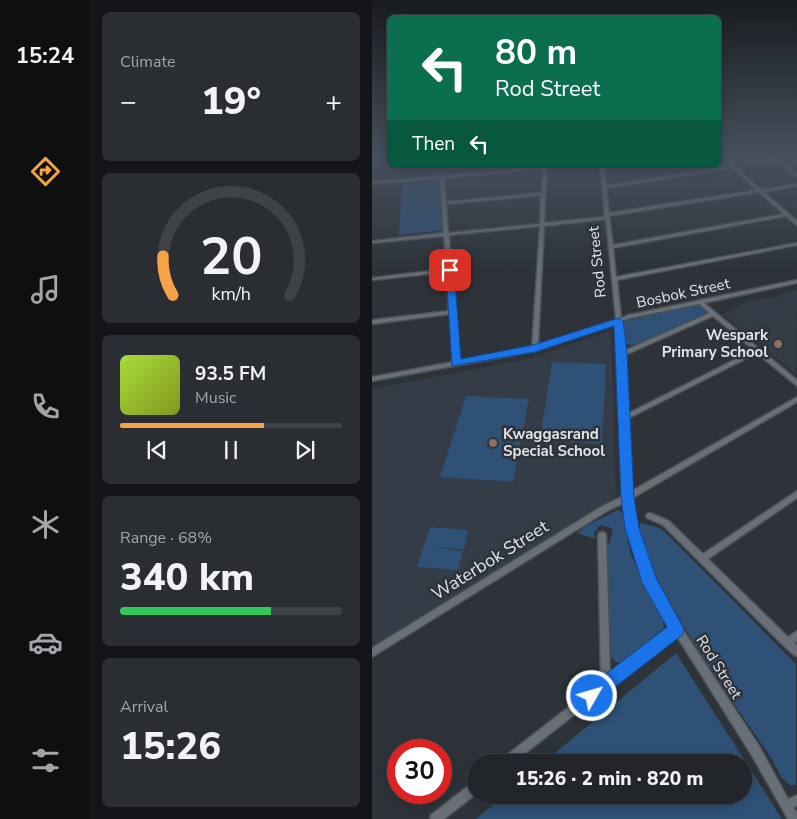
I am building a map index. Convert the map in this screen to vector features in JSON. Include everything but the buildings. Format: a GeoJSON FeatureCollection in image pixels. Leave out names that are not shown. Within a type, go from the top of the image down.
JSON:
{"type":"FeatureCollection","features":[{"type":"Feature","properties":{"kind":"street"},"geometry":{"type":"LineString","coordinates":[[443,193],[456,364]]}},
{"type":"Feature","properties":{"kind":"street","name":"Rod Street"},"geometry":{"type":"LineString","coordinates":[[605,193],[622,354],[627,498],[632,528],[645,572],[677,629],[755,750],[792,803],[794,819]]}},
{"type":"Feature","properties":{"kind":"street"},"geometry":{"type":"LineString","coordinates":[[372,242],[607,216],[742,193]]}},
{"type":"Feature","properties":{"kind":"street"},"geometry":{"type":"LineString","coordinates":[[764,193],[796,224]]}},
{"type":"Feature","properties":{"kind":"street"},"geometry":{"type":"LineString","coordinates":[[444,203],[543,194],[535,349]]}},
{"type":"Feature","properties":{"kind":"street"},"geometry":{"type":"LineString","coordinates":[[611,247],[787,215]]}},
{"type":"Feature","properties":{"kind":"street"},"geometry":{"type":"LineString","coordinates":[[614,279],[796,244]]}},
{"type":"Feature","properties":{"kind":"street"},"geometry":{"type":"LineString","coordinates":[[372,280],[450,270]]}},
{"type":"Feature","properties":{"kind":"street","name":"Bosbok Street"},"geometry":{"type":"LineString","coordinates":[[372,379],[535,349],[619,321],[796,281]]}},
{"type":"Feature","properties":{"kind":"street"},"geometry":{"type":"LineString","coordinates":[[700,302],[796,384]]}},
{"type":"Feature","properties":{"kind":"street"},"geometry":{"type":"LineString","coordinates":[[372,322],[452,312]]}},
{"type":"Feature","properties":{"kind":"street"},"geometry":{"type":"LineString","coordinates":[[622,354],[713,314]]}},
{"type":"Feature","properties":{"kind":"street"},"geometry":{"type":"LineString","coordinates":[[624,418],[757,350]]}},
{"type":"Feature","properties":{"kind":"street","name":"Waterbok Street"},"geometry":{"type":"LineString","coordinates":[[372,654],[598,513],[796,399]]}},
{"type":"Feature","properties":{"kind":"street"},"geometry":{"type":"LineString","coordinates":[[703,558],[796,494]]}},
{"type":"Feature","properties":{"kind":"street"},"geometry":{"type":"LineString","coordinates":[[650,516],[666,523],[796,652]]}},
{"type":"Feature","properties":{"kind":"street"},"geometry":{"type":"LineString","coordinates":[[602,535],[606,685]]}},
{"type":"Feature","properties":{"kind":"street"},"geometry":{"type":"LineString","coordinates":[[517,754],[677,629]]}},
{"type":"Feature","properties":{"kind":"street"},"geometry":{"type":"LineString","coordinates":[[787,643],[796,635]]}},
{"type":"Feature","properties":{"kind":"street"},"geometry":{"type":"LineString","coordinates":[[435,819],[467,794]]}},
{"type":"Feature","properties":{"kind":"shaded area"},"geometry":{"type":"Polygon","coordinates":[[[401,193],[442,193],[444,230],[399,235],[401,193]]]}},
{"type":"Feature","properties":{"kind":"shaded area","name":"Wespark Primary School"},"geometry":{"type":"Polygon","coordinates":[[[797,290],[796,374],[723,314],[750,300],[780,296],[781,294],[797,290]]]}},
{"type":"Feature","properties":{"kind":"shaded area"},"geometry":{"type":"Polygon","coordinates":[[[691,305],[704,307],[708,312],[705,316],[637,346],[625,344],[622,325],[625,321],[691,305]]]}},
{"type":"Feature","properties":{"kind":"shaded area","name":"Kwaggasrand Special School"},"geometry":{"type":"Polygon","coordinates":[[[611,331],[616,497],[372,646],[372,389],[532,358],[611,331]]]}},
{"type":"Feature","properties":{"kind":"shaded area"},"geometry":{"type":"Polygon","coordinates":[[[552,362],[606,364],[602,444],[540,440],[552,362]]]}},
{"type":"Feature","properties":{"kind":"shaded area"},"geometry":{"type":"Polygon","coordinates":[[[466,396],[529,399],[513,482],[440,477],[466,396]]]}},
{"type":"Feature","properties":{"kind":"shaded area"},"geometry":{"type":"Polygon","coordinates":[[[618,510],[624,515],[631,554],[660,608],[664,628],[622,662],[616,662],[611,657],[607,550],[612,528],[600,525],[594,533],[595,539],[577,533],[586,526],[618,510]]]}},
{"type":"Feature","properties":{"kind":"shaded area"},"geometry":{"type":"Polygon","coordinates":[[[640,523],[657,527],[665,532],[796,664],[796,785],[790,785],[782,778],[772,759],[693,641],[654,572],[643,544],[640,523]]]}},
{"type":"Feature","properties":{"kind":"shaded area"},"geometry":{"type":"Polygon","coordinates":[[[430,527],[468,530],[464,549],[430,547],[463,551],[458,570],[417,567],[430,527]]]}},
{"type":"Feature","properties":{"kind":"shaded area"},"geometry":{"type":"Polygon","coordinates":[[[676,653],[740,754],[554,754],[676,653]]]}},
{"type":"Feature","properties":{"kind":"shaded area"},"geometry":{"type":"Polygon","coordinates":[[[752,772],[782,819],[476,819],[494,804],[752,804],[752,772]]]}},
{"type":"Feature","properties":{"kind":"place","name":"Wespark Primary School"},"geometry":{"type":"Point","coordinates":[778,344]}},
{"type":"Feature","properties":{"kind":"place","name":"Kwaggasrand Special School"},"geometry":{"type":"Point","coordinates":[493,443]}},
{"type":"Feature","properties":{"kind":"route"},"geometry":{"type":"LineString","coordinates":[[450,270],[456,364],[535,349],[619,321],[622,354],[627,498],[632,528],[640,560],[649,582],[677,629],[592,696]]}}]}
